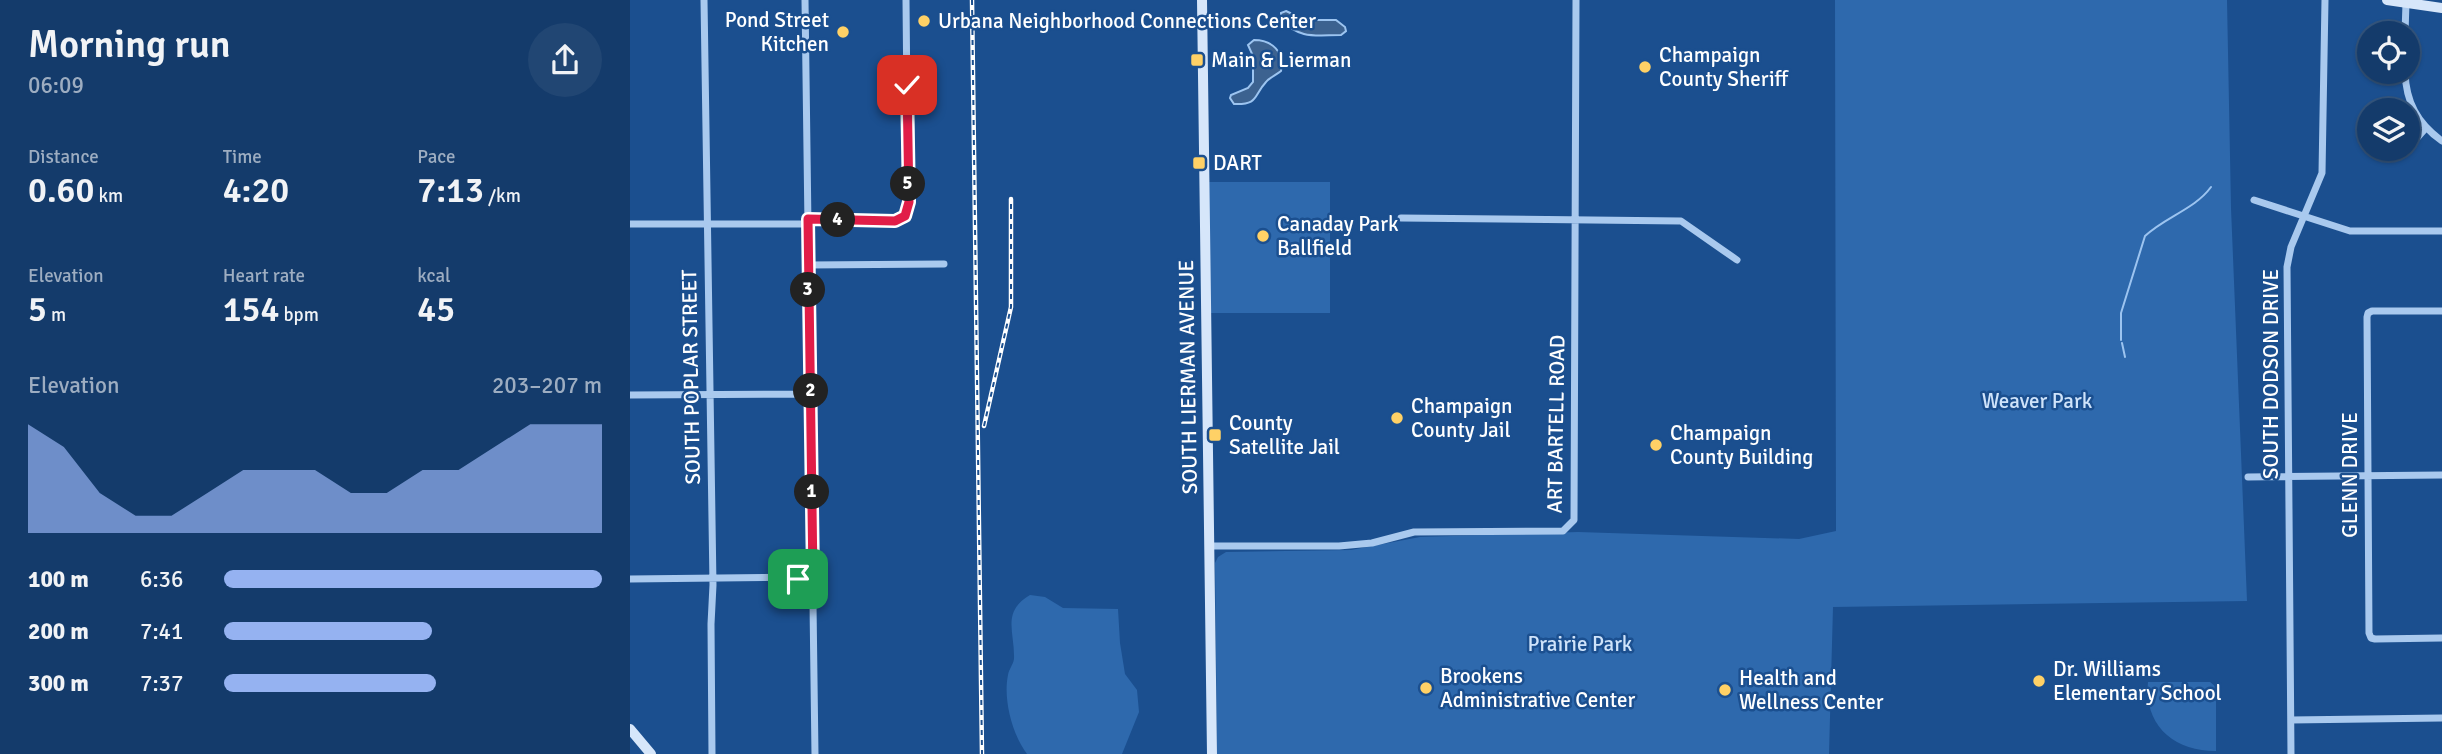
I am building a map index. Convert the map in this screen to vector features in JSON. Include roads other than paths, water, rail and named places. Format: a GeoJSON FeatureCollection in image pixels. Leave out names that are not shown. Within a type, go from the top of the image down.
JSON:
{"type":"FeatureCollection","features":[{"type":"Feature","properties":{"kind":"street","name":"SOUTH POPLAR STREET"},"geometry":{"type":"LineString","coordinates":[[704,0],[712,754]]}},
{"type":"Feature","properties":{"kind":"street"},"geometry":{"type":"LineString","coordinates":[[805,0],[815,754]]}},
{"type":"Feature","properties":{"kind":"street"},"geometry":{"type":"LineString","coordinates":[[630,224],[900,220],[908,211],[909,202],[906,0]]}},
{"type":"Feature","properties":{"kind":"street","name":"SOUTH LIERMAN AVENUE"},"geometry":{"type":"LineString","coordinates":[[1202,0],[1212,754]]}},
{"type":"Feature","properties":{"kind":"street","name":"ART BARTELL ROAD"},"geometry":{"type":"LineString","coordinates":[[1209,546],[1339,546],[1372,543],[1414,531],[1551,531],[1567,529],[1574,520],[1576,0]]}},
{"type":"Feature","properties":{"kind":"street","name":"SOUTH DODSON DRIVE"},"geometry":{"type":"LineString","coordinates":[[2291,754],[2287,267],[2291,247],[2320,182],[2323,163],[2325,0]]}},
{"type":"Feature","properties":{"kind":"street"},"geometry":{"type":"LineString","coordinates":[[2387,0],[2442,8]]}},
{"type":"Feature","properties":{"kind":"street"},"geometry":{"type":"LineString","coordinates":[[2405,21],[2406,3]]}},
{"type":"Feature","properties":{"kind":"street"},"geometry":{"type":"LineString","coordinates":[[2405,84],[2411,107],[2425,129],[2442,141]]}},
{"type":"Feature","properties":{"kind":"street"},"geometry":{"type":"LineString","coordinates":[[2420,135],[2425,129]]}},
{"type":"Feature","properties":{"kind":"street"},"geometry":{"type":"LineString","coordinates":[[2254,200],[2336,228],[2358,232],[2442,231]]}},
{"type":"Feature","properties":{"kind":"street"},"geometry":{"type":"LineString","coordinates":[[1401,218],[1681,221],[1737,260]]}},
{"type":"Feature","properties":{"kind":"street"},"geometry":{"type":"LineString","coordinates":[[808,265],[944,264]]}},
{"type":"Feature","properties":{"kind":"street","name":"GLENN DRIVE"},"geometry":{"type":"LineString","coordinates":[[2442,311],[2368,313],[2371,638],[2442,638]]}},
{"type":"Feature","properties":{"kind":"street"},"geometry":{"type":"LineString","coordinates":[[630,395],[811,394]]}},
{"type":"Feature","properties":{"kind":"street"},"geometry":{"type":"LineString","coordinates":[[2248,477],[2442,475]]}},
{"type":"Feature","properties":{"kind":"street"},"geometry":{"type":"LineString","coordinates":[[630,579],[813,578]]}},
{"type":"Feature","properties":{"kind":"street"},"geometry":{"type":"LineString","coordinates":[[2291,720],[2442,718]]}},
{"type":"Feature","properties":{"kind":"street"},"geometry":{"type":"LineString","coordinates":[[630,729],[651,754]]}},
{"type":"Feature","properties":{"kind":"waterway"},"geometry":{"type":"LineString","coordinates":[[2121,340],[2121,313],[2145,236],[2197,201],[2211,187]]}},
{"type":"Feature","properties":{"kind":"waterway"},"geometry":{"type":"LineString","coordinates":[[2122,343],[2125,357]]}},
{"type":"Feature","properties":{"kind":"railway"},"geometry":{"type":"LineString","coordinates":[[972,0],[982,754]]}},
{"type":"Feature","properties":{"kind":"railway"},"geometry":{"type":"LineString","coordinates":[[984,426],[1011,307],[1011,199]]}},
{"type":"Feature","properties":{"kind":"place","name":"Urbana Neighborhood Connections Center"},"geometry":{"type":"Point","coordinates":[924,21]}},
{"type":"Feature","properties":{"kind":"place","name":"Pond Street Kitchen"},"geometry":{"type":"Point","coordinates":[843,32]}},
{"type":"Feature","properties":{"kind":"place","name":"Main & Lierman"},"geometry":{"type":"Point","coordinates":[1197,60]}},
{"type":"Feature","properties":{"kind":"place","name":"Champaign County Sheriff"},"geometry":{"type":"Point","coordinates":[1645,67]}},
{"type":"Feature","properties":{"kind":"place","name":"DART"},"geometry":{"type":"Point","coordinates":[1199,163]}},
{"type":"Feature","properties":{"kind":"place","name":"Canaday Park Ballfield"},"geometry":{"type":"Point","coordinates":[1263,236]}},
{"type":"Feature","properties":{"kind":"place","name":"Champaign County Jail"},"geometry":{"type":"Point","coordinates":[1397,418]}},
{"type":"Feature","properties":{"kind":"place","name":"County Satellite Jail"},"geometry":{"type":"Point","coordinates":[1215,435]}},
{"type":"Feature","properties":{"kind":"place","name":"Champaign County Building"},"geometry":{"type":"Point","coordinates":[1656,445]}},
{"type":"Feature","properties":{"kind":"place","name":"Dr. Williams Elementary School"},"geometry":{"type":"Point","coordinates":[2039,681]}},
{"type":"Feature","properties":{"kind":"place","name":"Brookens Administrative Center"},"geometry":{"type":"Point","coordinates":[1426,688]}},
{"type":"Feature","properties":{"kind":"place","name":"Health and Wellness Center"},"geometry":{"type":"Point","coordinates":[1725,690]}},
{"type":"Feature","properties":{"kind":"park label","name":"Weaver Park"},"geometry":{"type":"Point","coordinates":[2037,401]}},
{"type":"Feature","properties":{"kind":"park label","name":"Prairie Park"},"geometry":{"type":"Point","coordinates":[1580,644]}}]}
